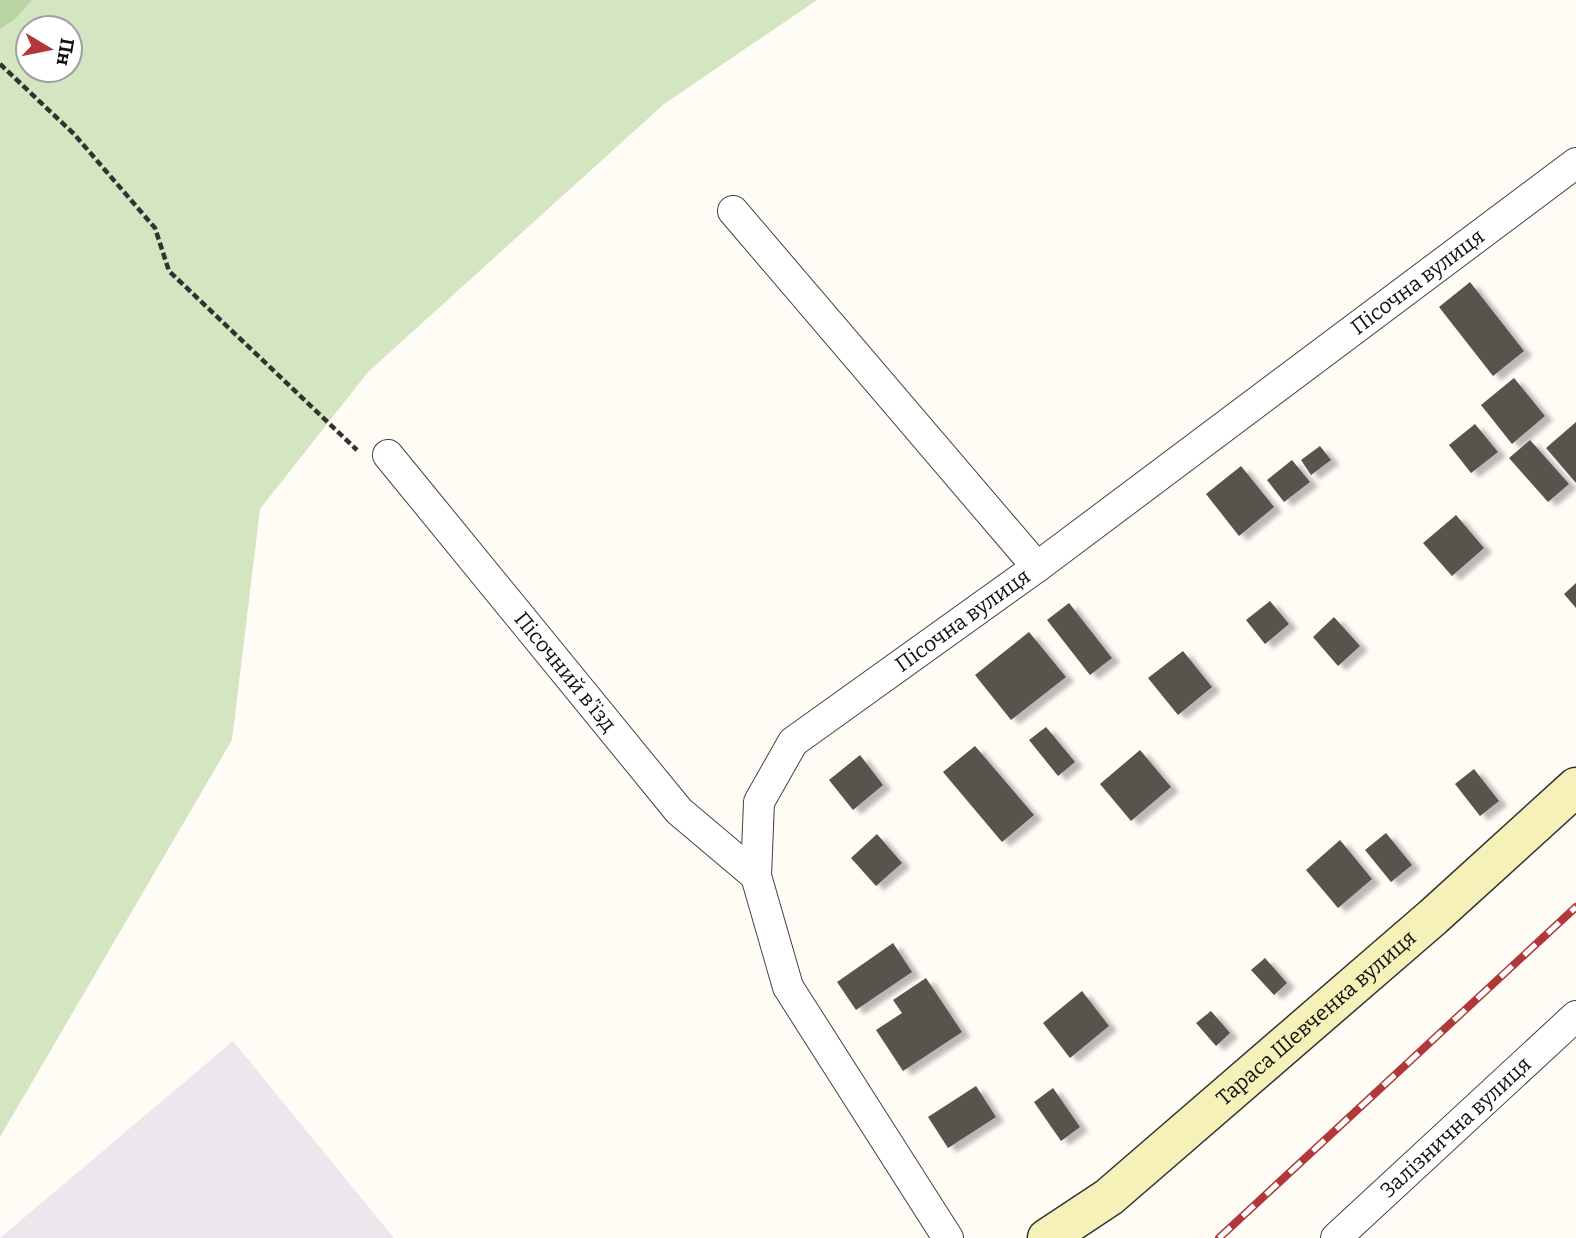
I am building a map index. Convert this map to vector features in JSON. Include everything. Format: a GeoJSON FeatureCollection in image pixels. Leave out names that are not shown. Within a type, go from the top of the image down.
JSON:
{"type":"FeatureCollection","features":[{"type":"Feature","properties":{"kind":"street","name":"Пісочна вулиця"},"geometry":{"type":"LineString","coordinates":[[948,1238],[788,987],[756,876],[759,802],[793,742],[1037,567],[1576,163]]}},
{"type":"Feature","properties":{"kind":"street"},"geometry":{"type":"LineString","coordinates":[[733,211],[1037,567]]}},
{"type":"Feature","properties":{"kind":"street","name":"Пісочний в’їзд"},"geometry":{"type":"LineString","coordinates":[[388,455],[679,811],[756,876]]}},
{"type":"Feature","properties":{"kind":"street","name":"Тараса Шевченка вулиця"},"geometry":{"type":"LineString","coordinates":[[1047,1238],[1120,1188],[1433,917],[1576,787]]}},
{"type":"Feature","properties":{"kind":"street","name":"Залізнична вулиця"},"geometry":{"type":"LineString","coordinates":[[1336,1238],[1576,1016]]}},
{"type":"Feature","properties":{"kind":"path"},"geometry":{"type":"LineString","coordinates":[[0,64],[74,134],[155,228],[169,271],[366,459],[388,455]]}},
{"type":"Feature","properties":{"kind":"shaded area"},"geometry":{"type":"Polygon","coordinates":[[[233,1041],[394,1238],[0,1238],[233,1041]]]}},
{"type":"Feature","properties":{"kind":"green space"},"geometry":{"type":"Polygon","coordinates":[[[0,0],[817,0],[664,104],[368,372],[260,509],[232,740],[0,1137],[0,0]]]}},
{"type":"Feature","properties":{"kind":"green space"},"geometry":{"type":"Polygon","coordinates":[[[0,0],[32,0],[20,14],[14,14],[14,19],[0,29],[0,0]]]}},
{"type":"Feature","properties":{"kind":"building"},"geometry":{"type":"Polygon","coordinates":[[[1470,282],[1524,351],[1493,376],[1439,307],[1470,282]]]}},
{"type":"Feature","properties":{"kind":"building"},"geometry":{"type":"Polygon","coordinates":[[[1514,378],[1545,416],[1512,444],[1481,405],[1514,378]]]}},
{"type":"Feature","properties":{"kind":"building"},"geometry":{"type":"Polygon","coordinates":[[[1576,422],[1576,483],[1546,448],[1576,422]]]}},
{"type":"Feature","properties":{"kind":"building"},"geometry":{"type":"Polygon","coordinates":[[[1475,424],[1498,452],[1471,473],[1449,445],[1475,424]]]}},
{"type":"Feature","properties":{"kind":"building"},"geometry":{"type":"Polygon","coordinates":[[[1530,440],[1569,484],[1548,502],[1509,458],[1530,440]]]}},
{"type":"Feature","properties":{"kind":"building"},"geometry":{"type":"Polygon","coordinates":[[[1320,446],[1331,460],[1311,475],[1301,460],[1320,446]]]}},
{"type":"Feature","properties":{"kind":"building"},"geometry":{"type":"Polygon","coordinates":[[[1292,460],[1310,482],[1284,502],[1267,480],[1292,460]]]}},
{"type":"Feature","properties":{"kind":"building"},"geometry":{"type":"Polygon","coordinates":[[[1241,466],[1274,507],[1239,536],[1206,494],[1241,466]]]}},
{"type":"Feature","properties":{"kind":"building"},"geometry":{"type":"Polygon","coordinates":[[[1456,515],[1484,548],[1452,576],[1423,543],[1456,515]]]}},
{"type":"Feature","properties":{"kind":"building"},"geometry":{"type":"Polygon","coordinates":[[[1576,583],[1576,608],[1564,594],[1576,583]]]}},
{"type":"Feature","properties":{"kind":"building"},"geometry":{"type":"Polygon","coordinates":[[[1270,601],[1289,624],[1265,644],[1246,620],[1270,601]]]}},
{"type":"Feature","properties":{"kind":"building"},"geometry":{"type":"Polygon","coordinates":[[[1069,603],[1112,658],[1090,675],[1047,620],[1069,603]]]}},
{"type":"Feature","properties":{"kind":"building"},"geometry":{"type":"Polygon","coordinates":[[[1334,617],[1360,646],[1338,666],[1313,637],[1334,617]]]}},
{"type":"Feature","properties":{"kind":"building"},"geometry":{"type":"Polygon","coordinates":[[[1029,632],[1066,677],[1011,720],[975,675],[1029,632]]]}},
{"type":"Feature","properties":{"kind":"building"},"geometry":{"type":"Polygon","coordinates":[[[1183,651],[1212,687],[1178,715],[1148,678],[1183,651]]]}},
{"type":"Feature","properties":{"kind":"building"},"geometry":{"type":"Polygon","coordinates":[[[1046,727],[1075,762],[1058,776],[1029,740],[1046,727]]]}},
{"type":"Feature","properties":{"kind":"building"},"geometry":{"type":"Polygon","coordinates":[[[975,746],[1034,815],[1002,842],[943,772],[975,746]]]}},
{"type":"Feature","properties":{"kind":"building"},"geometry":{"type":"Polygon","coordinates":[[[1140,750],[1171,787],[1131,821],[1100,784],[1140,750]]]}},
{"type":"Feature","properties":{"kind":"building"},"geometry":{"type":"Polygon","coordinates":[[[860,755],[883,785],[853,810],[829,780],[860,755]]]}},
{"type":"Feature","properties":{"kind":"building"},"geometry":{"type":"Polygon","coordinates":[[[1474,769],[1499,801],[1480,816],[1455,784],[1474,769]]]}},
{"type":"Feature","properties":{"kind":"building"},"geometry":{"type":"Polygon","coordinates":[[[1386,833],[1412,865],[1391,882],[1365,850],[1386,833]]]}},
{"type":"Feature","properties":{"kind":"building"},"geometry":{"type":"Polygon","coordinates":[[[877,834],[902,863],[876,886],[851,858],[877,834]]]}},
{"type":"Feature","properties":{"kind":"building"},"geometry":{"type":"Polygon","coordinates":[[[1340,840],[1372,879],[1338,908],[1306,870],[1340,840]]]}},
{"type":"Feature","properties":{"kind":"building"},"geometry":{"type":"Polygon","coordinates":[[[893,943],[912,972],[856,1010],[837,982],[893,943]]]}},
{"type":"Feature","properties":{"kind":"building"},"geometry":{"type":"Polygon","coordinates":[[[1265,958],[1287,983],[1274,995],[1251,970],[1265,958]]]}},
{"type":"Feature","properties":{"kind":"building"},"geometry":{"type":"Polygon","coordinates":[[[926,978],[962,1032],[903,1071],[876,1030],[902,1013],[893,1000],[926,978]]]}},
{"type":"Feature","properties":{"kind":"building"},"geometry":{"type":"Polygon","coordinates":[[[1082,991],[1109,1026],[1070,1058],[1043,1023],[1082,991]]]}},
{"type":"Feature","properties":{"kind":"building"},"geometry":{"type":"Polygon","coordinates":[[[1211,1011],[1230,1033],[1216,1046],[1196,1023],[1211,1011]]]}},
{"type":"Feature","properties":{"kind":"building"},"geometry":{"type":"Polygon","coordinates":[[[976,1086],[996,1117],[948,1148],[928,1117],[976,1086]]]}},
{"type":"Feature","properties":{"kind":"building"},"geometry":{"type":"Polygon","coordinates":[[[1053,1088],[1080,1127],[1061,1141],[1034,1102],[1053,1088]]]}},
{"type":"Feature","properties":{"kind":"railway"},"geometry":{"type":"LineString","coordinates":[[1219,1238],[1576,907]]}}]}
